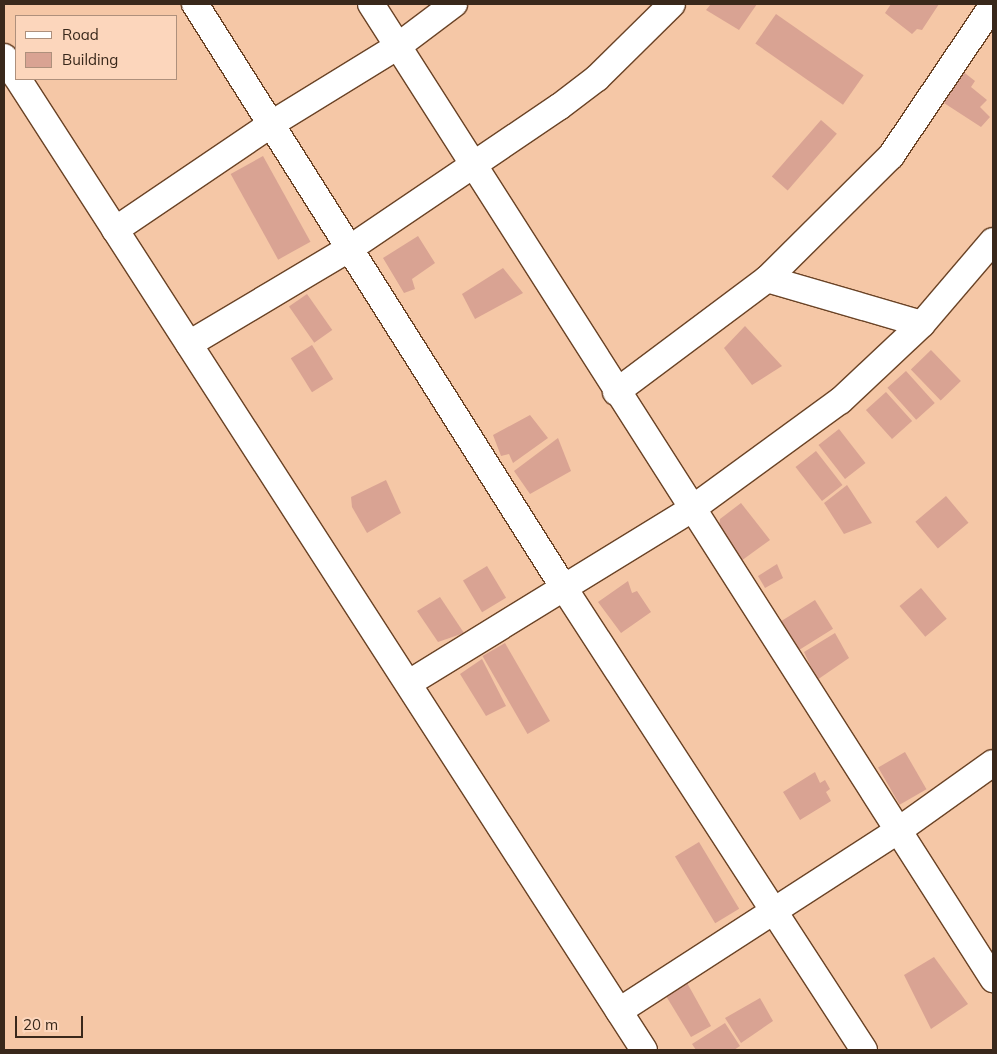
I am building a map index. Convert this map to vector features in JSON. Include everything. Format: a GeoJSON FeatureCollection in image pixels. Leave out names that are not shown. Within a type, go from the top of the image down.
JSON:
{"type":"FeatureCollection","features":[{"type":"Feature","properties":{"kind":"street"},"geometry":{"type":"LineString","coordinates":[[195,4],[352,247],[564,588],[864,1050]]}},
{"type":"Feature","properties":{"kind":"street"},"geometry":{"type":"LineString","coordinates":[[371,4],[616,392],[694,508],[993,979]]}},
{"type":"Feature","properties":{"kind":"street"},"geometry":{"type":"LineString","coordinates":[[115,230],[273,123],[398,46],[454,4]]}},
{"type":"Feature","properties":{"kind":"street"},"geometry":{"type":"LineString","coordinates":[[189,344],[352,247],[475,167],[597,78],[672,4]]}},
{"type":"Feature","properties":{"kind":"street"},"geometry":{"type":"LineString","coordinates":[[616,392],[767,279],[890,156],[993,5]]}},
{"type":"Feature","properties":{"kind":"street"},"geometry":{"type":"LineString","coordinates":[[4,57],[15,75]]}},
{"type":"Feature","properties":{"kind":"street"},"geometry":{"type":"LineString","coordinates":[[18,80],[644,1050]]}},
{"type":"Feature","properties":{"kind":"street"},"geometry":{"type":"LineString","coordinates":[[409,683],[694,508],[840,401],[922,324],[993,240]]}},
{"type":"Feature","properties":{"kind":"street"},"geometry":{"type":"LineString","coordinates":[[767,279],[922,324]]}},
{"type":"Feature","properties":{"kind":"street"},"geometry":{"type":"LineString","coordinates":[[619,1011],[774,909],[899,830],[993,763]]}},
{"type":"Feature","properties":{"kind":"building"},"geometry":{"type":"Polygon","coordinates":[[[711,4],[757,4],[739,30],[706,10],[711,4]]]}},
{"type":"Feature","properties":{"kind":"building"},"geometry":{"type":"Polygon","coordinates":[[[891,4],[939,4],[922,30],[917,29],[912,34],[885,13],[891,4]]]}},
{"type":"Feature","properties":{"kind":"building"},"geometry":{"type":"Polygon","coordinates":[[[776,14],[864,75],[843,105],[755,43],[776,14]]]}},
{"type":"Feature","properties":{"kind":"building"},"geometry":{"type":"Polygon","coordinates":[[[961,70],[975,81],[971,87],[987,100],[980,107],[990,117],[981,127],[944,103],[950,93],[945,88],[961,70]]]}},
{"type":"Feature","properties":{"kind":"building"},"geometry":{"type":"Polygon","coordinates":[[[821,120],[837,134],[788,190],[772,177],[821,120]]]}},
{"type":"Feature","properties":{"kind":"building"},"geometry":{"type":"Polygon","coordinates":[[[263,156],[311,242],[278,260],[231,174],[263,156]]]}},
{"type":"Feature","properties":{"kind":"building"},"geometry":{"type":"Polygon","coordinates":[[[418,236],[435,263],[412,279],[415,289],[404,293],[383,258],[418,236]]]}},
{"type":"Feature","properties":{"kind":"building"},"geometry":{"type":"Polygon","coordinates":[[[503,268],[523,293],[475,319],[462,294],[503,268]]]}},
{"type":"Feature","properties":{"kind":"building"},"geometry":{"type":"Polygon","coordinates":[[[307,294],[332,330],[314,343],[289,307],[307,294]]]}},
{"type":"Feature","properties":{"kind":"building"},"geometry":{"type":"Polygon","coordinates":[[[745,326],[782,366],[752,385],[724,348],[745,326]]]}},
{"type":"Feature","properties":{"kind":"building"},"geometry":{"type":"Polygon","coordinates":[[[312,345],[333,379],[312,392],[291,358],[312,345]]]}},
{"type":"Feature","properties":{"kind":"building"},"geometry":{"type":"Polygon","coordinates":[[[931,350],[961,381],[941,400],[911,369],[931,350]]]}},
{"type":"Feature","properties":{"kind":"building"},"geometry":{"type":"Polygon","coordinates":[[[906,371],[935,403],[916,420],[887,388],[906,371]]]}},
{"type":"Feature","properties":{"kind":"building"},"geometry":{"type":"Polygon","coordinates":[[[886,392],[912,421],[892,439],[866,410],[886,392]]]}},
{"type":"Feature","properties":{"kind":"building"},"geometry":{"type":"Polygon","coordinates":[[[530,415],[548,438],[513,463],[509,454],[501,456],[493,435],[530,415]]]}},
{"type":"Feature","properties":{"kind":"building"},"geometry":{"type":"Polygon","coordinates":[[[839,429],[865,463],[845,479],[819,445],[839,429]]]}},
{"type":"Feature","properties":{"kind":"building"},"geometry":{"type":"Polygon","coordinates":[[[558,438],[571,471],[530,494],[514,471],[558,438]]]}},
{"type":"Feature","properties":{"kind":"building"},"geometry":{"type":"Polygon","coordinates":[[[816,451],[842,485],[822,501],[796,467],[816,451]]]}},
{"type":"Feature","properties":{"kind":"building"},"geometry":{"type":"Polygon","coordinates":[[[386,480],[401,513],[367,533],[352,507],[351,497],[386,480]]]}},
{"type":"Feature","properties":{"kind":"building"},"geometry":{"type":"Polygon","coordinates":[[[847,485],[872,523],[844,534],[824,503],[847,485]]]}},
{"type":"Feature","properties":{"kind":"building"},"geometry":{"type":"Polygon","coordinates":[[[946,496],[968,523],[938,549],[915,522],[946,496]]]}},
{"type":"Feature","properties":{"kind":"building"},"geometry":{"type":"Polygon","coordinates":[[[741,503],[770,540],[741,561],[719,527],[720,519],[741,503]]]}},
{"type":"Feature","properties":{"kind":"building"},"geometry":{"type":"Polygon","coordinates":[[[777,564],[783,578],[765,588],[758,576],[777,564]]]}},
{"type":"Feature","properties":{"kind":"building"},"geometry":{"type":"Polygon","coordinates":[[[487,566],[506,598],[482,612],[463,580],[487,566]]]}},
{"type":"Feature","properties":{"kind":"building"},"geometry":{"type":"Polygon","coordinates":[[[628,581],[632,593],[637,591],[651,612],[621,633],[598,602],[628,581]]]}},
{"type":"Feature","properties":{"kind":"building"},"geometry":{"type":"Polygon","coordinates":[[[921,588],[947,619],[925,637],[900,606],[921,588]]]}},
{"type":"Feature","properties":{"kind":"building"},"geometry":{"type":"Polygon","coordinates":[[[440,597],[464,633],[438,642],[417,611],[440,597]]]}},
{"type":"Feature","properties":{"kind":"building"},"geometry":{"type":"Polygon","coordinates":[[[815,600],[833,629],[798,651],[780,622],[815,600]]]}},
{"type":"Feature","properties":{"kind":"building"},"geometry":{"type":"Polygon","coordinates":[[[835,633],[849,658],[817,680],[804,652],[835,633]]]}},
{"type":"Feature","properties":{"kind":"building"},"geometry":{"type":"Polygon","coordinates":[[[505,643],[550,721],[527,734],[482,656],[505,643]]]}},
{"type":"Feature","properties":{"kind":"building"},"geometry":{"type":"Polygon","coordinates":[[[482,659],[506,706],[486,716],[460,674],[482,659]]]}},
{"type":"Feature","properties":{"kind":"building"},"geometry":{"type":"Polygon","coordinates":[[[905,752],[926,789],[900,805],[878,768],[905,752]]]}},
{"type":"Feature","properties":{"kind":"building"},"geometry":{"type":"Polygon","coordinates":[[[815,772],[820,783],[825,780],[830,789],[826,792],[831,801],[800,820],[783,792],[815,772]]]}},
{"type":"Feature","properties":{"kind":"building"},"geometry":{"type":"Polygon","coordinates":[[[699,842],[739,909],[715,923],[675,856],[699,842]]]}},
{"type":"Feature","properties":{"kind":"building"},"geometry":{"type":"Polygon","coordinates":[[[934,957],[968,1004],[931,1029],[904,975],[934,957]]]}},
{"type":"Feature","properties":{"kind":"building"},"geometry":{"type":"Polygon","coordinates":[[[686,981],[711,1026],[691,1037],[666,996],[686,981]]]}},
{"type":"Feature","properties":{"kind":"building"},"geometry":{"type":"Polygon","coordinates":[[[760,998],[773,1021],[741,1043],[725,1018],[760,998]]]}},
{"type":"Feature","properties":{"kind":"building"},"geometry":{"type":"Polygon","coordinates":[[[725,1023],[740,1046],[734,1050],[696,1050],[692,1044],[725,1023]]]}}]}
